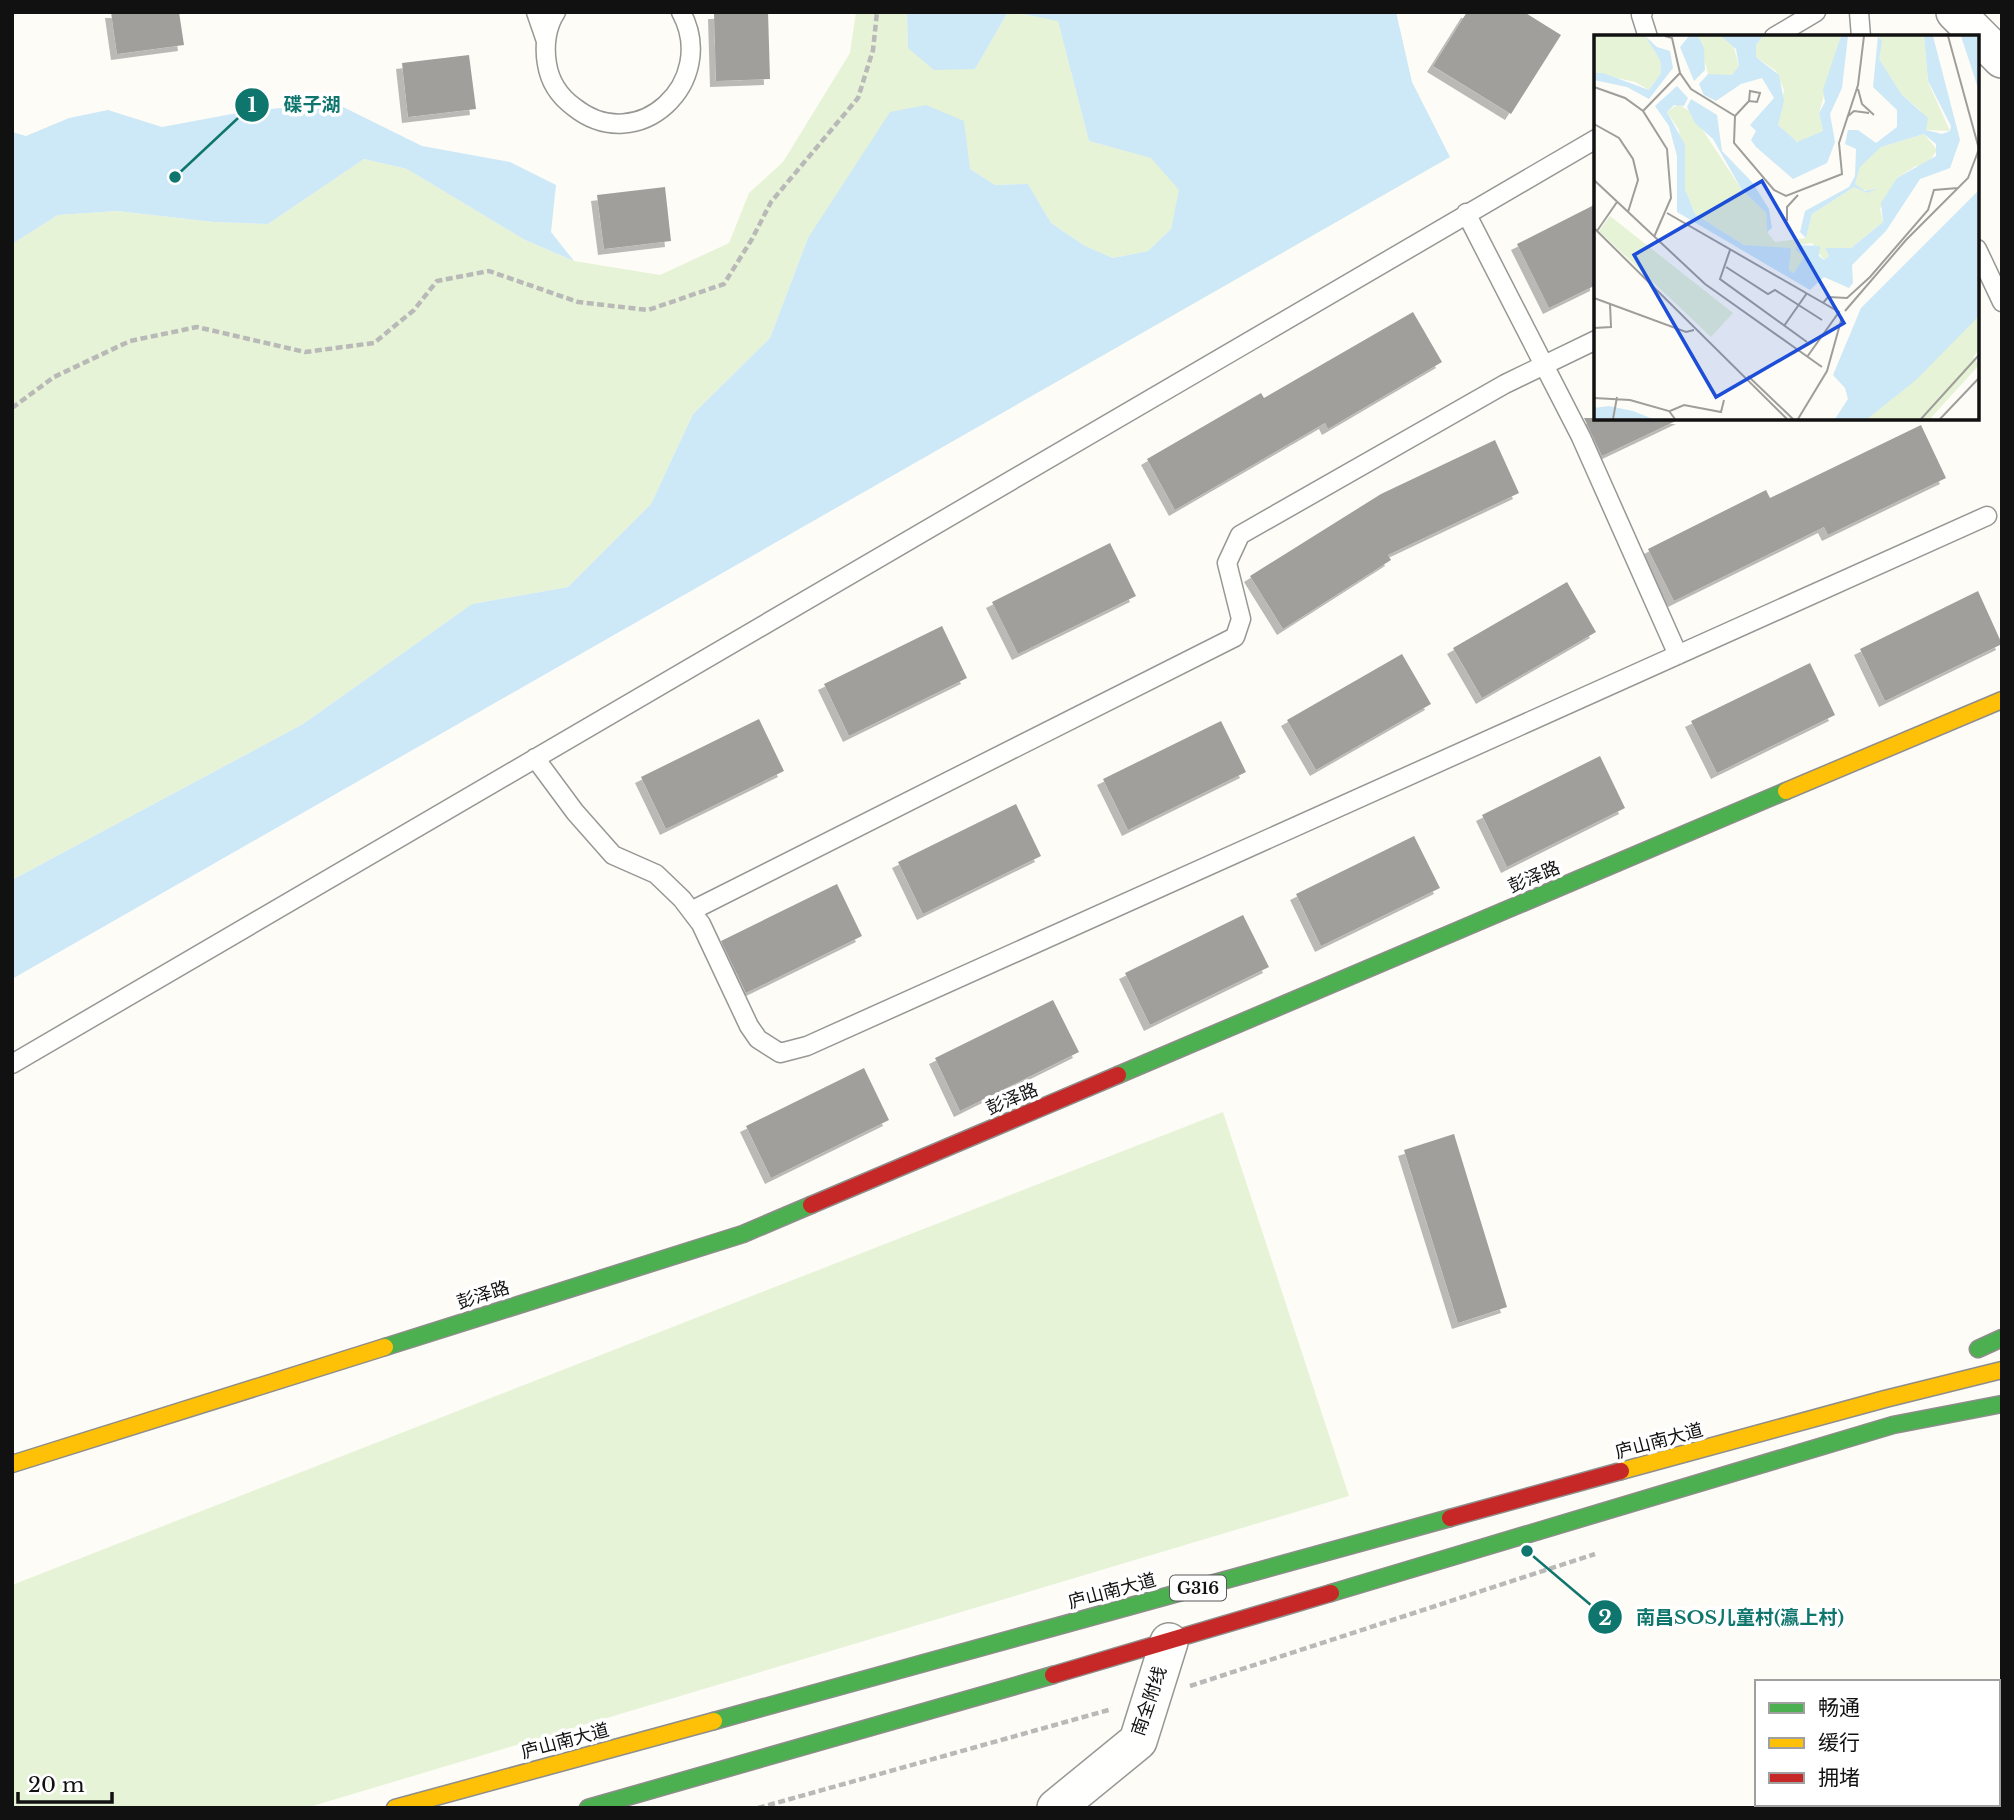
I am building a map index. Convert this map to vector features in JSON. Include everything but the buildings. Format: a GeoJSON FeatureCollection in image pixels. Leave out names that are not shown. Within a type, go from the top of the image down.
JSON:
{"type":"FeatureCollection","features":[{"type":"Feature","properties":{"kind":"main road","name":"彭泽路"},"geometry":{"type":"LineString","coordinates":[[12,1464],[743,1234],[2002,700]]}},
{"type":"Feature","properties":{"kind":"main road"},"geometry":{"type":"LineString","coordinates":[[1978,1349],[2002,1338]]}},
{"type":"Feature","properties":{"kind":"main road","name":"庐山南大道"},"geometry":{"type":"LineString","coordinates":[[395,1808],[1885,1399],[2002,1370]]}},
{"type":"Feature","properties":{"kind":"main road","name":"G316"},"geometry":{"type":"LineString","coordinates":[[588,1808],[1169,1642],[1894,1425],[2002,1404]]}},
{"type":"Feature","properties":{"kind":"street"},"geometry":{"type":"LineString","coordinates":[[1955,12],[1978,35]]}},
{"type":"Feature","properties":{"kind":"street"},"geometry":{"type":"LineString","coordinates":[[1979,36],[2002,59]]}},
{"type":"Feature","properties":{"kind":"street","name":"南全附线"},"geometry":{"type":"LineString","coordinates":[[1056,1808],[1138,1741],[1169,1642]]}},
{"type":"Feature","properties":{"kind":"lane"},"geometry":{"type":"LineString","coordinates":[[536,12],[546,41]]}},
{"type":"Feature","properties":{"kind":"lane"},"geometry":{"type":"LineString","coordinates":[[556,12],[546,41],[548,74],[560,96],[588,118],[613,124],[634,123],[664,108],[685,81],[692,46],[681,12]]}},
{"type":"Feature","properties":{"kind":"lane"},"geometry":{"type":"LineString","coordinates":[[1643,12],[1641,15],[1647,35]]}},
{"type":"Feature","properties":{"kind":"lane"},"geometry":{"type":"LineString","coordinates":[[1777,35],[1816,12]]}},
{"type":"Feature","properties":{"kind":"lane"},"geometry":{"type":"LineString","coordinates":[[1859,12],[1861,35]]}},
{"type":"Feature","properties":{"kind":"lane"},"geometry":{"type":"LineString","coordinates":[[12,1064],[1594,140]]}},
{"type":"Feature","properties":{"kind":"lane"},"geometry":{"type":"LineString","coordinates":[[1466,213],[1581,436],[1678,655]]}},
{"type":"Feature","properties":{"kind":"lane"},"geometry":{"type":"LineString","coordinates":[[1979,253],[2002,302]]}},
{"type":"Feature","properties":{"kind":"lane"},"geometry":{"type":"LineString","coordinates":[[691,911],[1235,636],[1241,619],[1227,563],[1240,535],[1505,384],[1594,341]]}},
{"type":"Feature","properties":{"kind":"lane"},"geometry":{"type":"LineString","coordinates":[[535,758],[575,812],[613,855],[656,874],[691,911],[701,924],[748,1026],[758,1040],[780,1053],[820,1040],[1987,516]]}},
{"type":"Feature","properties":{"kind":"path"},"geometry":{"type":"LineString","coordinates":[[12,408],[54,377],[130,341],[197,327],[305,352],[374,343],[414,310],[437,281],[489,271],[578,302],[648,310],[723,284],[752,239],[771,202],[858,98],[873,50],[877,12]]}},
{"type":"Feature","properties":{"kind":"path"},"geometry":{"type":"LineString","coordinates":[[758,1808],[1152,1698],[1599,1553]]}},
{"type":"Feature","properties":{"kind":"green space"},"geometry":{"type":"Polygon","coordinates":[[[856,12],[907,12],[908,47],[975,69],[1008,12],[1058,20],[1089,141],[1152,158],[1180,190],[1171,229],[1148,251],[1113,258],[1085,246],[1051,223],[1028,184],[995,185],[970,169],[808,238],[770,338],[693,414],[651,504],[568,587],[472,604],[303,724],[12,880],[12,244],[58,215],[117,211],[214,222],[268,224],[364,159],[407,169],[525,240],[574,261],[660,275],[729,243],[749,193],[783,162],[850,53],[856,12]]]}},
{"type":"Feature","properties":{"kind":"green space"},"geometry":{"type":"Polygon","coordinates":[[[1223,1112],[1349,1496],[306,1808],[12,1808],[12,1585],[1223,1112]]]}},
{"type":"Feature","properties":{"kind":"water"},"geometry":{"type":"Polygon","coordinates":[[[907,12],[1008,12],[975,69],[934,70],[908,48],[907,12]]]}},
{"type":"Feature","properties":{"kind":"water"},"geometry":{"type":"Polygon","coordinates":[[[1012,12],[1396,12],[1412,82],[1450,157],[12,979],[12,880],[303,724],[472,604],[568,587],[651,504],[693,414],[770,338],[808,238],[890,112],[926,105],[964,121],[970,169],[995,185],[1028,184],[1051,223],[1085,246],[1113,258],[1148,251],[1171,229],[1179,190],[1151,158],[1089,141],[1058,21],[1012,12]]]}},
{"type":"Feature","properties":{"kind":"water"},"geometry":{"type":"Polygon","coordinates":[[[335,103],[422,146],[510,162],[556,185],[551,232],[574,261],[525,240],[407,169],[364,159],[268,224],[214,222],[117,211],[58,215],[12,244],[12,132],[26,136],[69,118],[108,110],[162,127],[248,111],[335,103]]]}},
{"type":"Feature","properties":{"kind":"traffic: fast"},"geometry":{"type":"LineString","coordinates":[[1118,1075],[1786,791]]}},
{"type":"Feature","properties":{"kind":"traffic: fast"},"geometry":{"type":"LineString","coordinates":[[385,1347],[743,1234],[811,1205]]}},
{"type":"Feature","properties":{"kind":"traffic: fast"},"geometry":{"type":"LineString","coordinates":[[1978,1349],[2002,1338]]}},
{"type":"Feature","properties":{"kind":"traffic: fast"},"geometry":{"type":"LineString","coordinates":[[1331,1593],[1893,1425],[2002,1404]]}},
{"type":"Feature","properties":{"kind":"traffic: fast"},"geometry":{"type":"LineString","coordinates":[[714,1721],[1450,1518]]}},
{"type":"Feature","properties":{"kind":"traffic: fast"},"geometry":{"type":"LineString","coordinates":[[588,1808],[1053,1675]]}},
{"type":"Feature","properties":{"kind":"traffic: slow"},"geometry":{"type":"LineString","coordinates":[[1786,791],[2002,700]]}},
{"type":"Feature","properties":{"kind":"traffic: slow"},"geometry":{"type":"LineString","coordinates":[[12,1464],[385,1347]]}},
{"type":"Feature","properties":{"kind":"traffic: slow"},"geometry":{"type":"LineString","coordinates":[[1621,1471],[2002,1370]]}},
{"type":"Feature","properties":{"kind":"traffic: slow"},"geometry":{"type":"LineString","coordinates":[[395,1808],[714,1721]]}},
{"type":"Feature","properties":{"kind":"traffic: jam"},"geometry":{"type":"LineString","coordinates":[[811,1205],[1118,1075]]}},
{"type":"Feature","properties":{"kind":"traffic: jam"},"geometry":{"type":"LineString","coordinates":[[1450,1518],[1621,1471]]}},
{"type":"Feature","properties":{"kind":"traffic: jam"},"geometry":{"type":"LineString","coordinates":[[1053,1675],[1331,1593]]}},
{"type":"Feature","properties":{"kind":"place","name":"碟子湖"},"geometry":{"type":"Point","coordinates":[175,177]}},
{"type":"Feature","properties":{"kind":"place","name":"南昌SOS儿童村(瀛上村)"},"geometry":{"type":"Point","coordinates":[1527,1551]}}]}
